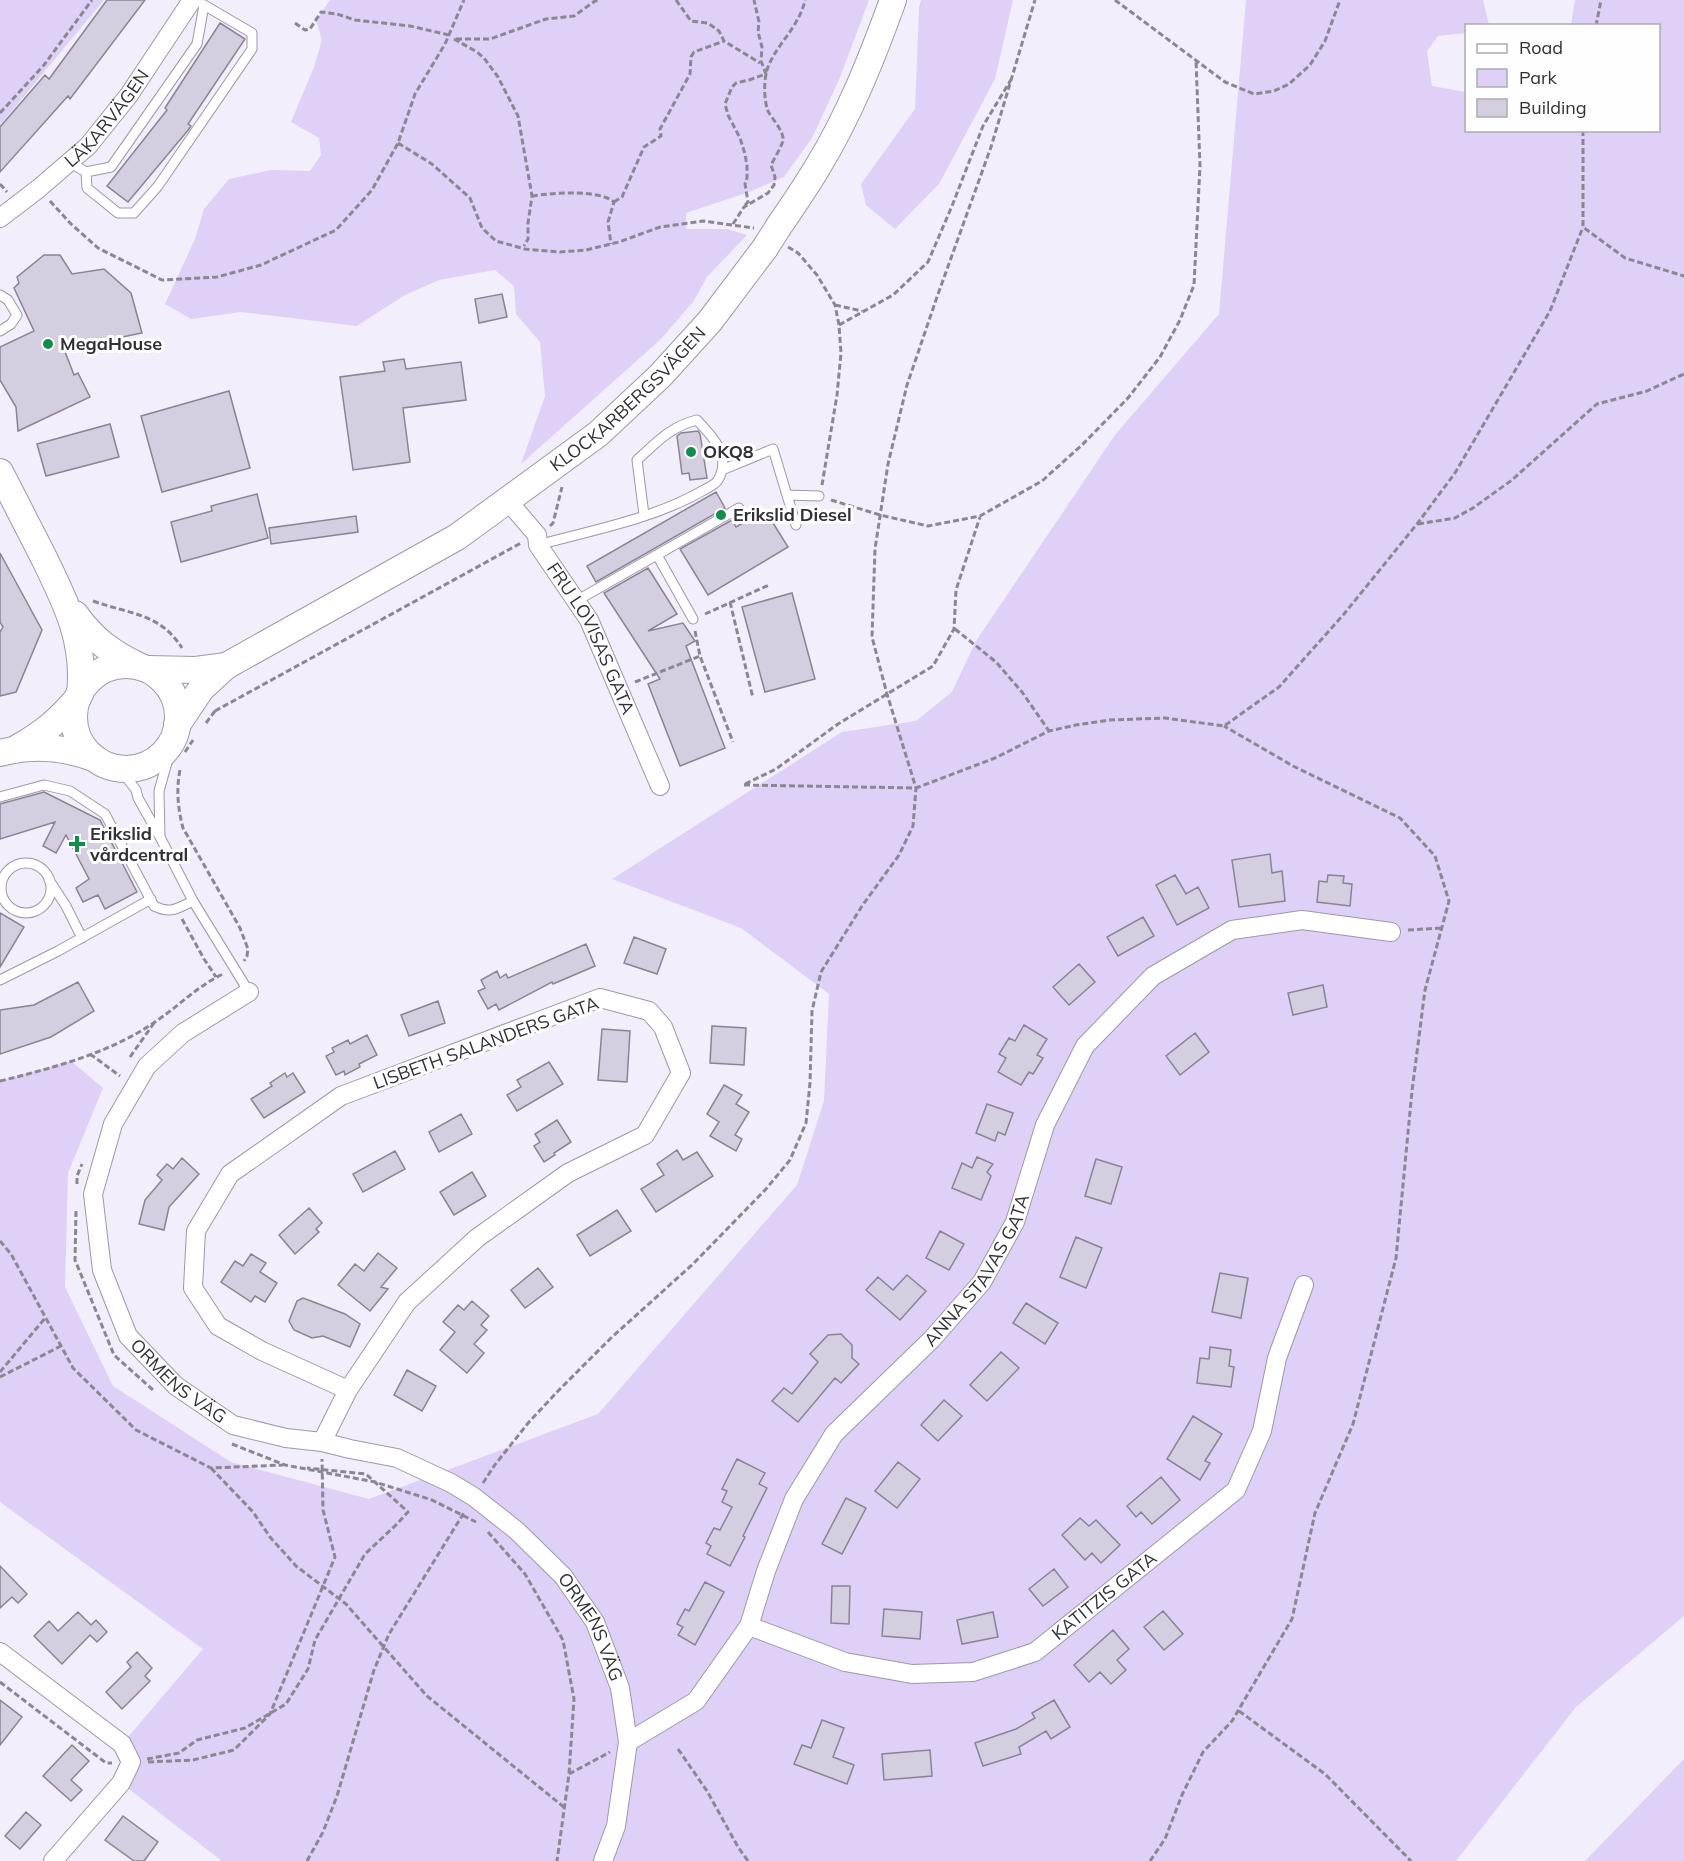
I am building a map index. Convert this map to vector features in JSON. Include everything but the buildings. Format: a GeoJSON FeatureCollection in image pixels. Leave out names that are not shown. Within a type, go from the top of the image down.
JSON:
{"type":"FeatureCollection","features":[{"type":"Feature","properties":{"kind":"main road","name":"KLOCKARBERGSVÄGEN"},"geometry":{"type":"LineString","coordinates":[[177,729],[201,689],[226,666],[457,537],[598,434],[660,376],[710,321],[818,167],[872,57],[893,0]]}},
{"type":"Feature","properties":{"kind":"main road"},"geometry":{"type":"LineString","coordinates":[[0,472],[63,597],[80,646],[82,674],[75,715],[77,733],[83,745],[104,763]]}},
{"type":"Feature","properties":{"kind":"main road"},"geometry":{"type":"LineString","coordinates":[[8,751],[50,747],[78,752],[104,763],[130,768],[146,765],[156,760],[169,746],[177,729],[178,713],[174,697],[167,684],[160,677],[117,655],[96,640],[63,597]]}},
{"type":"Feature","properties":{"kind":"main road"},"geometry":{"type":"LineString","coordinates":[[8,751],[45,731],[60,718],[87,683],[101,671],[120,665],[144,668]]}},
{"type":"Feature","properties":{"kind":"main road","name":"KLOCKARBERGSVÄGEN"},"geometry":{"type":"LineString","coordinates":[[144,668],[195,670],[226,666]]}},
{"type":"Feature","properties":{"kind":"street","name":"LÄKARVÄGEN"},"geometry":{"type":"LineString","coordinates":[[0,218],[88,146],[129,95],[197,2]]}},
{"type":"Feature","properties":{"kind":"street","name":"FRU LOVISAS GATA"},"geometry":{"type":"LineString","coordinates":[[507,500],[537,535],[538,545],[590,620],[660,786]]}},
{"type":"Feature","properties":{"kind":"street","name":"ANNA STAVAS GATA"},"geometry":{"type":"LineString","coordinates":[[628,1742],[696,1701],[749,1626],[766,1571],[794,1499],[834,1434],[932,1339],[982,1282],[1015,1221],[1045,1125],[1085,1046],[1153,976],[1232,930],[1302,920],[1391,932]]}},
{"type":"Feature","properties":{"kind":"street","name":"ORMENS VÄG"},"geometry":{"type":"LineString","coordinates":[[249,992],[183,1033],[147,1066],[113,1124],[93,1194],[102,1270],[128,1336],[176,1386],[232,1425],[286,1438],[322,1442],[397,1458],[452,1483],[516,1530],[563,1576],[595,1622],[620,1688],[628,1742],[616,1826],[603,1861]]}},
{"type":"Feature","properties":{"kind":"street","name":"LISBETH SALANDERS GATA"},"geometry":{"type":"LineString","coordinates":[[322,1442],[348,1390],[407,1302],[477,1238],[568,1173],[645,1135],[681,1073],[663,1027],[649,1011],[600,998],[341,1096],[230,1174],[196,1231],[194,1288],[218,1326],[262,1351],[348,1390]]}},
{"type":"Feature","properties":{"kind":"street","name":"KATITZIS GATA"},"geometry":{"type":"LineString","coordinates":[[749,1626],[845,1662],[912,1674],[973,1672],[1035,1652],[1236,1490],[1262,1431],[1277,1358],[1305,1285]]}},
{"type":"Feature","properties":{"kind":"street"},"geometry":{"type":"LineString","coordinates":[[0,1652],[122,1744],[131,1762],[122,1783],[53,1861]]}},
{"type":"Feature","properties":{"kind":"lane"},"geometry":{"type":"LineString","coordinates":[[69,162],[86,172],[111,167],[197,44],[197,2],[252,33],[252,50],[158,186],[134,213],[118,213],[87,188],[86,172]]}},
{"type":"Feature","properties":{"kind":"lane"},"geometry":{"type":"LineString","coordinates":[[0,295],[8,300],[17,315],[11,324],[0,331]]}},
{"type":"Feature","properties":{"kind":"lane"},"geometry":{"type":"LineString","coordinates":[[538,545],[644,515],[684,501],[717,482],[722,470],[723,458],[716,439],[697,420],[684,423],[665,434],[637,460],[644,515]]}},
{"type":"Feature","properties":{"kind":"lane"},"geometry":{"type":"LineString","coordinates":[[722,470],[773,449],[796,525]]}},
{"type":"Feature","properties":{"kind":"lane"},"geometry":{"type":"LineString","coordinates":[[787,495],[819,496]]}},
{"type":"Feature","properties":{"kind":"lane"},"geometry":{"type":"LineString","coordinates":[[576,601],[739,508]]}},
{"type":"Feature","properties":{"kind":"lane"},"geometry":{"type":"LineString","coordinates":[[657,555],[693,619]]}},
{"type":"Feature","properties":{"kind":"lane"},"geometry":{"type":"LineString","coordinates":[[160,837],[159,791],[177,729]]}},
{"type":"Feature","properties":{"kind":"lane","name":"ORMENS VÄG"},"geometry":{"type":"LineString","coordinates":[[104,763],[121,772],[131,782],[193,901],[249,992]]}},
{"type":"Feature","properties":{"kind":"lane"},"geometry":{"type":"LineString","coordinates":[[0,797],[44,785],[70,791],[105,814],[154,906],[167,912],[193,901]]}},
{"type":"Feature","properties":{"kind":"lane"},"geometry":{"type":"LineString","coordinates":[[48,879],[49,896],[42,907],[35,911],[26,913],[16,911],[8,906],[2,896],[1,884],[5,875],[14,867],[28,864],[39,867],[48,879],[66,906],[82,938]]}},
{"type":"Feature","properties":{"kind":"lane"},"geometry":{"type":"LineString","coordinates":[[0,980],[82,938],[150,899]]}},
{"type":"Feature","properties":{"kind":"path"},"geometry":{"type":"LineString","coordinates":[[0,113],[44,65],[92,0]]}},
{"type":"Feature","properties":{"kind":"path"},"geometry":{"type":"LineString","coordinates":[[38,189],[71,224],[98,248],[162,280],[217,277],[261,265],[336,230],[372,190],[398,143],[415,94],[449,35],[464,0]]}},
{"type":"Feature","properties":{"kind":"path"},"geometry":{"type":"LineString","coordinates":[[524,246],[528,239],[532,196],[518,116],[498,77],[484,58],[454,39],[490,39],[546,19],[574,16],[600,0]]}},
{"type":"Feature","properties":{"kind":"path"},"geometry":{"type":"LineString","coordinates":[[676,0],[691,21],[708,23],[719,31],[724,41],[762,64]]}},
{"type":"Feature","properties":{"kind":"path"},"geometry":{"type":"LineString","coordinates":[[754,0],[759,22],[762,64],[766,74]]}},
{"type":"Feature","properties":{"kind":"path"},"geometry":{"type":"LineString","coordinates":[[308,1861],[323,1832],[337,1796],[374,1670],[389,1634],[494,1466],[529,1422],[558,1391],[611,1338],[693,1264],[766,1189],[790,1160],[806,1123],[810,1083],[812,1011],[821,972],[862,906],[899,855],[913,826],[916,788],[872,638],[875,549],[888,464],[907,385],[991,147],[1035,0]]}},
{"type":"Feature","properties":{"kind":"path"},"geometry":{"type":"LineString","coordinates":[[1115,0],[1225,82],[1254,94],[1274,91],[1289,84],[1310,65],[1325,41],[1340,0]]}},
{"type":"Feature","properties":{"kind":"path"},"geometry":{"type":"LineString","coordinates":[[1596,24],[1601,0]]}},
{"type":"Feature","properties":{"kind":"path"},"geometry":{"type":"LineString","coordinates":[[744,207],[759,200],[774,185],[775,177],[771,165],[784,141],[768,110],[766,74],[770,61],[792,30],[804,2]]}},
{"type":"Feature","properties":{"kind":"path"},"geometry":{"type":"LineString","coordinates":[[295,23],[305,30],[310,29],[321,12],[355,20],[410,26],[449,35]]}},
{"type":"Feature","properties":{"kind":"path"},"geometry":{"type":"LineString","coordinates":[[611,244],[608,222],[614,202],[622,197],[644,147],[661,136],[660,129],[690,74],[691,57],[694,52],[724,41]]}},
{"type":"Feature","properties":{"kind":"path"},"geometry":{"type":"LineString","coordinates":[[398,143],[432,164],[470,198],[482,228],[496,241],[525,249],[560,252],[586,250],[660,227],[703,221],[734,224],[770,236],[798,253],[817,275],[835,305],[839,326],[841,353],[837,395],[819,496],[880,515],[928,526],[980,516],[1042,481],[1128,399],[1160,357],[1180,320],[1194,285],[1200,166],[1196,60]]}},
{"type":"Feature","properties":{"kind":"path"},"geometry":{"type":"LineString","coordinates":[[734,224],[748,202],[745,184],[747,166],[740,138],[725,104],[736,83],[766,74]]}},
{"type":"Feature","properties":{"kind":"path"},"geometry":{"type":"LineString","coordinates":[[839,326],[893,295],[928,262],[983,126],[1014,74]]}},
{"type":"Feature","properties":{"kind":"path"},"geometry":{"type":"LineString","coordinates":[[1224,726],[1279,687],[1344,614],[1455,473],[1550,310],[1583,227],[1584,132]]}},
{"type":"Feature","properties":{"kind":"path"},"geometry":{"type":"LineString","coordinates":[[532,196],[594,193],[606,196],[614,202]]}},
{"type":"Feature","properties":{"kind":"path"},"geometry":{"type":"LineString","coordinates":[[1583,227],[1625,258],[1684,276]]}},
{"type":"Feature","properties":{"kind":"path"},"geometry":{"type":"LineString","coordinates":[[835,305],[864,312]]}},
{"type":"Feature","properties":{"kind":"path"},"geometry":{"type":"LineString","coordinates":[[1416,524],[1455,518],[1473,508],[1512,480],[1597,404],[1647,391],[1684,374]]}},
{"type":"Feature","properties":{"kind":"path"},"geometry":{"type":"LineString","coordinates":[[980,516],[956,590],[954,629],[933,666],[837,724],[776,769],[744,785],[916,788],[995,758],[1049,731],[1110,720],[1165,718],[1224,726],[1293,766],[1400,818],[1435,856],[1449,901],[1425,990],[1412,1091],[1396,1258],[1353,1425],[1315,1513],[1293,1619],[1239,1711],[1203,1752],[1182,1795],[1165,1839],[1150,1861]]}},
{"type":"Feature","properties":{"kind":"path"},"geometry":{"type":"LineString","coordinates":[[733,742],[700,656],[693,619],[769,585]]}},
{"type":"Feature","properties":{"kind":"path"},"geometry":{"type":"LineString","coordinates":[[730,603],[753,698]]}},
{"type":"Feature","properties":{"kind":"path"},"geometry":{"type":"LineString","coordinates":[[954,629],[996,662],[1022,692],[1049,731]]}},
{"type":"Feature","properties":{"kind":"path"},"geometry":{"type":"LineString","coordinates":[[619,689],[700,656]]}},
{"type":"Feature","properties":{"kind":"path"},"geometry":{"type":"LineString","coordinates":[[177,909],[204,960],[216,977]]}},
{"type":"Feature","properties":{"kind":"path"},"geometry":{"type":"LineString","coordinates":[[1391,932],[1442,928]]}},
{"type":"Feature","properties":{"kind":"path"},"geometry":{"type":"LineString","coordinates":[[90,1054],[122,1077]]}},
{"type":"Feature","properties":{"kind":"path"},"geometry":{"type":"LineString","coordinates":[[0,1081],[71,1061]]}},
{"type":"Feature","properties":{"kind":"path"},"geometry":{"type":"LineString","coordinates":[[45,1317],[61,1346],[0,1374],[45,1317]]}},
{"type":"Feature","properties":{"kind":"path"},"geometry":{"type":"LineString","coordinates":[[0,1682],[105,1763],[193,1761],[234,1750],[270,1714],[335,1557],[323,1510],[322,1442]]}},
{"type":"Feature","properties":{"kind":"path"},"geometry":{"type":"LineString","coordinates":[[211,1468],[253,1512],[270,1537],[296,1566],[340,1599],[428,1696],[565,1808]]}},
{"type":"Feature","properties":{"kind":"path"},"geometry":{"type":"LineString","coordinates":[[131,1762],[179,1753],[196,1740],[245,1728],[286,1704],[308,1669],[315,1640],[365,1554],[408,1512]]}},
{"type":"Feature","properties":{"kind":"path"},"geometry":{"type":"LineString","coordinates":[[1239,1711],[1325,1774],[1411,1861]]}},
{"type":"Feature","properties":{"kind":"path"},"geometry":{"type":"LineString","coordinates":[[569,1774],[628,1742]]}},
{"type":"Feature","properties":{"kind":"path"},"geometry":{"type":"LineString","coordinates":[[678,1749],[707,1791],[748,1861]]}},
{"type":"Feature","properties":{"kind":"green space"},"geometry":{"type":"Polygon","coordinates":[[[0,0],[104,0],[0,125],[0,0]]]}},
{"type":"Feature","properties":{"kind":"green space"},"geometry":{"type":"Polygon","coordinates":[[[330,0],[869,0],[839,80],[812,138],[784,177],[749,192],[686,213],[686,229],[727,229],[747,235],[707,277],[693,302],[660,340],[521,464],[545,396],[540,342],[516,314],[514,286],[495,270],[439,280],[403,296],[357,326],[241,312],[191,319],[165,304],[195,239],[204,209],[229,179],[271,170],[310,171],[321,155],[319,138],[291,122],[314,67],[322,40],[316,20],[330,0]]]}},
{"type":"Feature","properties":{"kind":"green space"},"geometry":{"type":"Polygon","coordinates":[[[921,0],[1013,0],[995,79],[939,184],[895,229],[866,205],[861,184],[915,109],[921,0]]]}},
{"type":"Feature","properties":{"kind":"green space"},"geometry":{"type":"Polygon","coordinates":[[[1246,0],[1483,0],[1489,24],[1465,24],[1465,33],[1438,36],[1427,51],[1432,86],[1465,92],[1465,132],[1660,132],[1660,24],[1571,24],[1575,0],[1684,0],[1684,1616],[1576,1707],[1456,1861],[222,1861],[121,1783],[122,1744],[203,1649],[0,1502],[0,1081],[71,1061],[103,1088],[68,1173],[65,1287],[113,1386],[231,1462],[369,1499],[598,1414],[797,1185],[824,1101],[829,994],[741,928],[612,879],[842,732],[916,721],[952,692],[976,641],[1115,435],[1219,314],[1246,0]]]}},
{"type":"Feature","properties":{"kind":"green space"},"geometry":{"type":"Polygon","coordinates":[[[1684,1759],[1684,1861],[1585,1861],[1684,1759]]]}},
{"type":"Feature","properties":{"kind":"place","name":"MegaHouse"},"geometry":{"type":"Point","coordinates":[48,344]}},
{"type":"Feature","properties":{"kind":"place","name":"OKQ8"},"geometry":{"type":"Point","coordinates":[691,452]}},
{"type":"Feature","properties":{"kind":"place","name":"Erikslid Diesel"},"geometry":{"type":"Point","coordinates":[721,515]}},
{"type":"Feature","properties":{"kind":"place","name":"Erikslid vårdcentral"},"geometry":{"type":"Point","coordinates":[77,844]}}]}
